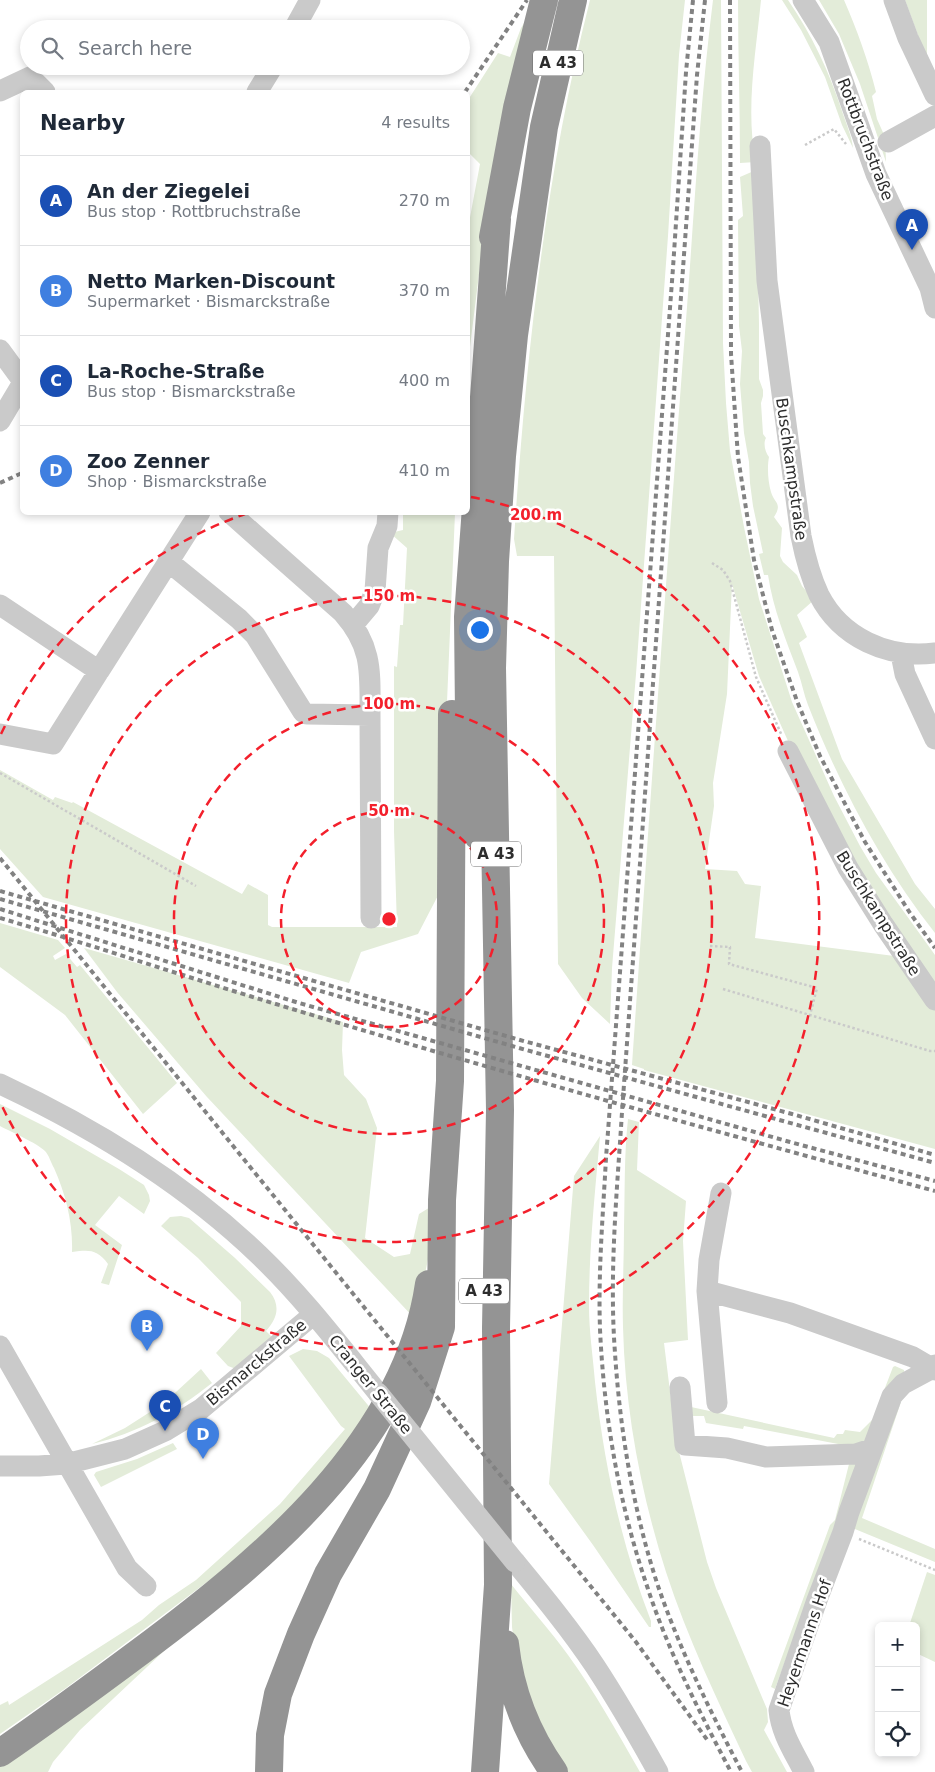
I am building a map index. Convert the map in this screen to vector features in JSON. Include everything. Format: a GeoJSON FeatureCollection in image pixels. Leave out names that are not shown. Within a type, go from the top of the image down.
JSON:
{"type":"FeatureCollection","features":[{"type":"Feature","properties":{"kind":"highway","name":"A 43"},"geometry":{"type":"LineString","coordinates":[[472,1772],[478,1652],[485,1212],[482,903],[468,714],[468,617],[497,219],[517,108],[544,0]]}},
{"type":"Feature","properties":{"kind":"highway","name":"A 43"},"geometry":{"type":"LineString","coordinates":[[485,1772],[498,1585],[496,1328],[500,1110],[492,668],[495,561],[502,456],[514,334],[544,127],[573,0]]}},
{"type":"Feature","properties":{"kind":"highway"},"geometry":{"type":"LineString","coordinates":[[470,387],[482,284],[497,219]]}},
{"type":"Feature","properties":{"kind":"highway"},"geometry":{"type":"LineString","coordinates":[[269,1772],[270,1735],[278,1694],[300,1634],[328,1574],[378,1489],[417,1402],[441,1327],[442,1200],[450,1081],[453,653],[459,515]]}},
{"type":"Feature","properties":{"kind":"highway"},"geometry":{"type":"LineString","coordinates":[[0,1753],[72,1702],[220,1591],[282,1536],[343,1468],[372,1428],[396,1386],[413,1345],[426,1305],[442,1200]]}},
{"type":"Feature","properties":{"kind":"highway"},"geometry":{"type":"LineString","coordinates":[[498,1585],[506,1661],[513,1687],[534,1740],[554,1772]]}},
{"type":"Feature","properties":{"kind":"street"},"geometry":{"type":"LineString","coordinates":[[299,20],[310,0]]}},
{"type":"Feature","properties":{"kind":"street","name":"Rottbruchstraße"},"geometry":{"type":"LineString","coordinates":[[803,0],[829,42],[883,189],[930,288],[935,308]]}},
{"type":"Feature","properties":{"kind":"street"},"geometry":{"type":"LineString","coordinates":[[894,0],[908,38],[935,95]]}},
{"type":"Feature","properties":{"kind":"street"},"geometry":{"type":"LineString","coordinates":[[0,91],[30,77],[42,90]]}},
{"type":"Feature","properties":{"kind":"street"},"geometry":{"type":"LineString","coordinates":[[888,142],[935,116]]}},
{"type":"Feature","properties":{"kind":"street","name":"Buschkampstraße"},"geometry":{"type":"LineString","coordinates":[[760,146],[767,280],[798,517],[806,562],[820,596],[828,610],[841,624],[852,634],[869,644],[902,654]]}},
{"type":"Feature","properties":{"kind":"street"},"geometry":{"type":"LineString","coordinates":[[0,350],[20,377]]}},
{"type":"Feature","properties":{"kind":"street"},"geometry":{"type":"LineString","coordinates":[[0,421],[20,387]]}},
{"type":"Feature","properties":{"kind":"street"},"geometry":{"type":"LineString","coordinates":[[0,734],[53,744],[198,515]]}},
{"type":"Feature","properties":{"kind":"street"},"geometry":{"type":"LineString","coordinates":[[232,515],[353,624],[366,651],[370,666],[371,918]]}},
{"type":"Feature","properties":{"kind":"street"},"geometry":{"type":"LineString","coordinates":[[353,624],[369,606],[375,591],[378,548],[387,526],[388,515]]}},
{"type":"Feature","properties":{"kind":"street"},"geometry":{"type":"LineString","coordinates":[[169,562],[239,618],[255,635],[303,712],[307,714],[370,715]]}},
{"type":"Feature","properties":{"kind":"street"},"geometry":{"type":"LineString","coordinates":[[0,605],[99,671]]}},
{"type":"Feature","properties":{"kind":"street"},"geometry":{"type":"LineString","coordinates":[[935,652],[902,654],[905,674],[935,739]]}},
{"type":"Feature","properties":{"kind":"street"},"geometry":{"type":"LineString","coordinates":[[452,719],[468,689]]}},
{"type":"Feature","properties":{"kind":"street","name":"Buschkampstraße"},"geometry":{"type":"LineString","coordinates":[[788,751],[818,806],[826,826],[848,868],[883,924],[935,1000]]}},
{"type":"Feature","properties":{"kind":"street","name":"Cranger Straße"},"geometry":{"type":"LineString","coordinates":[[0,1084],[88,1128],[132,1156],[175,1185],[259,1254],[314,1314],[566,1626],[618,1702],[658,1772]]}},
{"type":"Feature","properties":{"kind":"street"},"geometry":{"type":"LineString","coordinates":[[717,1403],[707,1291],[708,1260],[721,1193]]}},
{"type":"Feature","properties":{"kind":"street"},"geometry":{"type":"LineString","coordinates":[[707,1291],[790,1312],[913,1357],[934,1368]]}},
{"type":"Feature","properties":{"kind":"street","name":"Bismarckstraße"},"geometry":{"type":"LineString","coordinates":[[0,1466],[66,1464],[125,1448],[146,1440],[182,1421],[208,1403],[314,1314]]}},
{"type":"Feature","properties":{"kind":"street"},"geometry":{"type":"LineString","coordinates":[[0,1346],[127,1568],[146,1586]]}},
{"type":"Feature","properties":{"kind":"street","name":"Heyermanns Hof"},"geometry":{"type":"LineString","coordinates":[[804,1772],[784,1732],[780,1720],[780,1710],[817,1600],[892,1396],[903,1384],[934,1368]]}},
{"type":"Feature","properties":{"kind":"street"},"geometry":{"type":"LineString","coordinates":[[680,1387],[685,1445],[727,1448],[766,1457],[856,1454],[871,1449]]}},
{"type":"Feature","properties":{"kind":"path"},"geometry":{"type":"LineString","coordinates":[[805,145],[834,129],[849,148],[855,151],[867,147]]}},
{"type":"Feature","properties":{"kind":"path"},"geometry":{"type":"LineString","coordinates":[[712,563],[723,570],[730,581],[756,677],[788,751]]}},
{"type":"Feature","properties":{"kind":"path"},"geometry":{"type":"LineString","coordinates":[[0,773],[196,886]]}},
{"type":"Feature","properties":{"kind":"path"},"geometry":{"type":"LineString","coordinates":[[710,946],[730,947],[730,964],[817,988],[810,1015]]}},
{"type":"Feature","properties":{"kind":"path"},"geometry":{"type":"LineString","coordinates":[[723,989],[935,1051]]}},
{"type":"Feature","properties":{"kind":"path"},"geometry":{"type":"LineString","coordinates":[[843,1532],[935,1570]]}},
{"type":"Feature","properties":{"kind":"green space"},"geometry":{"type":"Polygon","coordinates":[[[590,0],[685,0],[679,55],[668,236],[636,674],[612,968],[610,1024],[582,998],[558,964],[554,556],[517,556],[514,539],[531,335],[549,200],[574,66],[590,0]]]}},
{"type":"Feature","properties":{"kind":"green space"},"geometry":{"type":"Polygon","coordinates":[[[713,0],[721,0],[723,343],[726,403],[730,451],[759,599],[792,702],[834,796],[876,873],[935,955],[935,992],[876,908],[792,750],[759,676],[732,584],[727,694],[713,783],[714,806],[705,869],[737,871],[745,884],[761,886],[755,938],[902,957],[935,1005],[935,1149],[644,1070],[632,1065],[696,179],[703,89],[713,0]]]}},
{"type":"Feature","properties":{"kind":"green space"},"geometry":{"type":"Polygon","coordinates":[[[738,0],[761,0],[751,102],[751,122],[756,162],[740,163],[740,122],[738,0]]]}},
{"type":"Feature","properties":{"kind":"green space"},"geometry":{"type":"Polygon","coordinates":[[[782,0],[788,0],[805,26],[826,68],[853,148],[842,125],[825,77],[801,30],[782,0]]]}},
{"type":"Feature","properties":{"kind":"green space"},"geometry":{"type":"Polygon","coordinates":[[[819,0],[844,0],[849,11],[866,57],[876,92],[872,96],[877,119],[885,137],[886,162],[860,84],[839,34],[819,0]]]}},
{"type":"Feature","properties":{"kind":"green space"},"geometry":{"type":"Polygon","coordinates":[[[905,0],[927,0],[927,68],[919,38],[905,0]]]}},
{"type":"Feature","properties":{"kind":"green space"},"geometry":{"type":"Polygon","coordinates":[[[526,20],[482,250],[470,347],[470,217],[480,164],[470,154],[470,97],[498,53],[510,57],[526,20]]]}},
{"type":"Feature","properties":{"kind":"green space"},"geometry":{"type":"Polygon","coordinates":[[[756,170],[759,379],[763,390],[761,403],[763,434],[766,438],[766,453],[769,457],[769,479],[772,496],[778,506],[774,517],[782,528],[780,556],[783,562],[797,575],[802,586],[814,600],[797,615],[807,637],[799,643],[842,759],[915,884],[935,909],[935,933],[897,880],[863,824],[833,765],[807,701],[777,612],[768,575],[764,575],[759,554],[763,553],[753,506],[740,384],[742,351],[739,326],[738,220],[743,216],[740,177],[756,170]]]}},
{"type":"Feature","properties":{"kind":"green space"},"geometry":{"type":"Polygon","coordinates":[[[403,515],[455,515],[447,702],[445,882],[418,934],[361,952],[349,983],[43,897],[0,849],[0,770],[53,800],[55,797],[73,802],[242,894],[248,884],[268,895],[268,925],[272,927],[397,927],[394,831],[394,666],[397,667],[400,625],[403,625],[407,548],[390,533],[403,530],[403,515]]]}},
{"type":"Feature","properties":{"kind":"green space"},"geometry":{"type":"Polygon","coordinates":[[[0,923],[58,940],[65,948],[53,956],[55,960],[66,954],[77,967],[80,965],[177,1083],[143,1114],[65,1015],[0,967],[0,923]]]}},
{"type":"Feature","properties":{"kind":"green space"},"geometry":{"type":"Polygon","coordinates":[[[84,948],[343,1022],[342,1050],[344,1075],[366,1099],[377,1128],[365,1238],[394,1257],[410,1254],[419,1214],[437,1203],[429,1255],[415,1319],[207,1097],[117,992],[84,948]]]}},
{"type":"Feature","properties":{"kind":"green space"},"geometry":{"type":"Polygon","coordinates":[[[0,1104],[50,1129],[144,1185],[150,1201],[144,1214],[119,1196],[95,1225],[122,1245],[109,1285],[101,1283],[108,1264],[104,1259],[96,1253],[88,1251],[72,1252],[68,1209],[48,1155],[36,1145],[0,1126],[0,1104]]]}},
{"type":"Feature","properties":{"kind":"green space"},"geometry":{"type":"Polygon","coordinates":[[[628,1119],[639,1122],[637,1170],[686,1201],[683,1241],[688,1340],[664,1343],[676,1440],[707,1562],[767,1709],[768,1722],[764,1730],[787,1772],[752,1772],[746,1761],[683,1620],[666,1572],[649,1512],[636,1451],[624,1358],[625,1160],[628,1119]]]}},
{"type":"Feature","properties":{"kind":"green space"},"geometry":{"type":"Polygon","coordinates":[[[600,1136],[589,1285],[595,1382],[603,1443],[615,1503],[631,1563],[651,1621],[651,1627],[649,1627],[549,1484],[574,1176],[600,1136]]]}},
{"type":"Feature","properties":{"kind":"green space"},"geometry":{"type":"Polygon","coordinates":[[[181,1216],[189,1218],[235,1258],[270,1292],[276,1302],[275,1317],[266,1331],[272,1337],[236,1369],[228,1366],[216,1353],[241,1326],[241,1302],[198,1258],[161,1226],[170,1217],[181,1216]]]}},
{"type":"Feature","properties":{"kind":"green space"},"geometry":{"type":"Polygon","coordinates":[[[303,1349],[317,1351],[329,1358],[372,1410],[321,1479],[231,1564],[66,1688],[0,1734],[0,1705],[8,1701],[9,1705],[142,1620],[159,1605],[196,1580],[280,1504],[345,1429],[289,1356],[303,1349]]]}},
{"type":"Feature","properties":{"kind":"green space"},"geometry":{"type":"Polygon","coordinates":[[[895,1366],[904,1370],[904,1372],[872,1437],[854,1447],[744,1426],[743,1429],[706,1423],[704,1416],[692,1416],[691,1407],[834,1438],[837,1434],[843,1434],[845,1430],[860,1432],[873,1419],[895,1366]]]}},
{"type":"Feature","properties":{"kind":"green space"},"geometry":{"type":"Polygon","coordinates":[[[201,1369],[212,1383],[184,1403],[140,1428],[92,1444],[125,1428],[164,1403],[201,1369]]]}},
{"type":"Feature","properties":{"kind":"green space"},"geometry":{"type":"Polygon","coordinates":[[[903,1396],[862,1518],[935,1549],[935,1562],[850,1527],[903,1396]]]}},
{"type":"Feature","properties":{"kind":"green space"},"geometry":{"type":"Polygon","coordinates":[[[173,1443],[177,1449],[101,1487],[94,1475],[96,1472],[137,1459],[173,1443]]]}},
{"type":"Feature","properties":{"kind":"green space"},"geometry":{"type":"Polygon","coordinates":[[[859,1459],[775,1689],[771,1687],[830,1525],[835,1520],[850,1460],[859,1459]]]}},
{"type":"Feature","properties":{"kind":"green space"},"geometry":{"type":"Polygon","coordinates":[[[927,1572],[935,1575],[935,1662],[920,1655],[920,1622],[910,1622],[927,1572]]]}},
{"type":"Feature","properties":{"kind":"green space"},"geometry":{"type":"Polygon","coordinates":[[[511,1584],[578,1669],[606,1712],[640,1772],[565,1772],[539,1727],[516,1658],[512,1627],[511,1584]]]}},
{"type":"Feature","properties":{"kind":"green space"},"geometry":{"type":"Polygon","coordinates":[[[198,1619],[80,1730],[53,1762],[48,1772],[0,1772],[0,1761],[198,1619]]]}},
{"type":"Feature","properties":{"kind":"railway"},"geometry":{"type":"LineString","coordinates":[[466,90],[527,0]]}},
{"type":"Feature","properties":{"kind":"railway"},"geometry":{"type":"LineString","coordinates":[[693,0],[686,72],[606,1158],[600,1265],[600,1329],[609,1428],[621,1493],[638,1557],[665,1636],[731,1772]]}},
{"type":"Feature","properties":{"kind":"railway"},"geometry":{"type":"LineString","coordinates":[[705,0],[697,75],[622,1112],[614,1232],[613,1323],[617,1382],[624,1440],[634,1498],[657,1583],[685,1655],[742,1772]]}},
{"type":"Feature","properties":{"kind":"railway"},"geometry":{"type":"LineString","coordinates":[[730,0],[731,354],[738,457],[754,560],[772,630],[797,701],[820,756],[865,842],[910,913],[935,948]]}},
{"type":"Feature","properties":{"kind":"railway"},"geometry":{"type":"LineString","coordinates":[[0,483],[20,474]]}},
{"type":"Feature","properties":{"kind":"railway"},"geometry":{"type":"LineString","coordinates":[[0,858],[636,1642],[708,1741]]}},
{"type":"Feature","properties":{"kind":"railway"},"geometry":{"type":"LineString","coordinates":[[0,891],[520,1040],[935,1155]]}},
{"type":"Feature","properties":{"kind":"railway"},"geometry":{"type":"LineString","coordinates":[[0,899],[519,1048],[935,1163]]}},
{"type":"Feature","properties":{"kind":"railway"},"geometry":{"type":"LineString","coordinates":[[0,909],[299,1003],[790,1142],[935,1181]]}},
{"type":"Feature","properties":{"kind":"railway"},"geometry":{"type":"LineString","coordinates":[[0,918],[433,1051],[935,1191]]}},
{"type":"Feature","properties":{"kind":"place","name":"An der Ziegelei"},"geometry":{"type":"Point","coordinates":[912,250]}},
{"type":"Feature","properties":{"kind":"place","name":"Netto Marken-Discount"},"geometry":{"type":"Point","coordinates":[147,1351]}},
{"type":"Feature","properties":{"kind":"place","name":"La-Roche-Straße"},"geometry":{"type":"Point","coordinates":[165,1431]}},
{"type":"Feature","properties":{"kind":"place","name":"Zoo Zenner"},"geometry":{"type":"Point","coordinates":[203,1459]}}]}
